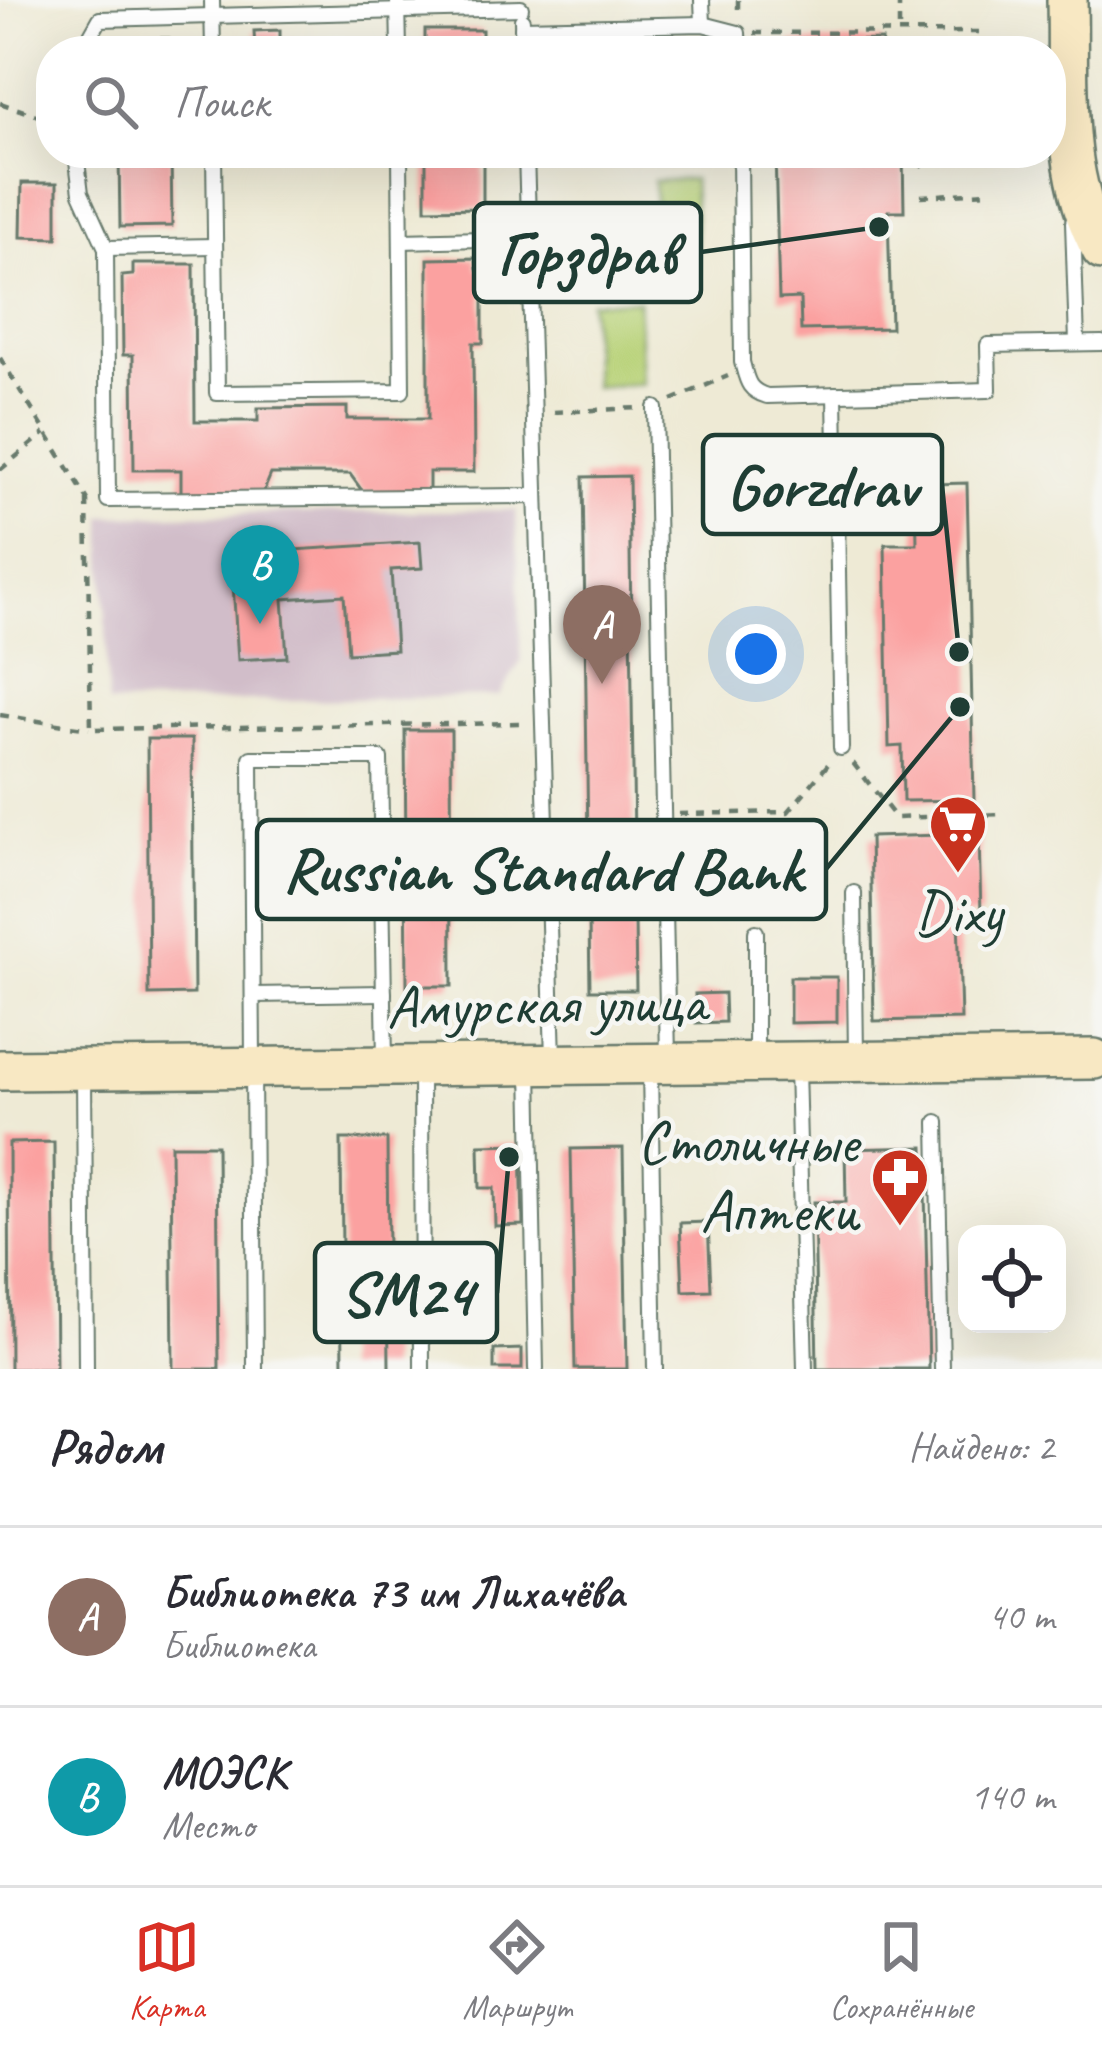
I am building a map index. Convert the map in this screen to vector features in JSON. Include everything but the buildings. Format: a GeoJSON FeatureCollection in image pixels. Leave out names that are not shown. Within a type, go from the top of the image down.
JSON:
{"type":"FeatureCollection","features":[{"type":"Feature","properties":{"kind":"street"},"geometry":{"type":"LineString","coordinates":[[1067,0],[1071,148],[1081,197],[1102,250]]}},
{"type":"Feature","properties":{"kind":"street","name":"Амурская улица"},"geometry":{"type":"LineString","coordinates":[[0,1070],[1094,1060]]}},
{"type":"Feature","properties":{"kind":"lane"},"geometry":{"type":"LineString","coordinates":[[702,0],[703,24]]}},
{"type":"Feature","properties":{"kind":"lane"},"geometry":{"type":"LineString","coordinates":[[90,36],[100,19],[212,8],[521,4],[522,36]]}},
{"type":"Feature","properties":{"kind":"lane"},"geometry":{"type":"LineString","coordinates":[[522,28],[703,24],[739,33]]}},
{"type":"Feature","properties":{"kind":"lane"},"geometry":{"type":"LineString","coordinates":[[1071,148],[1077,343]]}},
{"type":"Feature","properties":{"kind":"lane"},"geometry":{"type":"LineString","coordinates":[[78,168],[81,193],[106,248],[108,500],[536,496]]}},
{"type":"Feature","properties":{"kind":"lane"},"geometry":{"type":"LineString","coordinates":[[214,168],[217,393],[402,391],[400,168]]}},
{"type":"Feature","properties":{"kind":"lane"},"geometry":{"type":"LineString","coordinates":[[527,168],[543,723],[536,1369]]}},
{"type":"Feature","properties":{"kind":"lane"},"geometry":{"type":"LineString","coordinates":[[740,168],[742,362],[754,392],[766,396],[989,390],[988,345],[1102,343]]}},
{"type":"Feature","properties":{"kind":"lane"},"geometry":{"type":"LineString","coordinates":[[401,241],[529,238]]}},
{"type":"Feature","properties":{"kind":"lane"},"geometry":{"type":"LineString","coordinates":[[106,248],[215,246]]}},
{"type":"Feature","properties":{"kind":"lane"},"geometry":{"type":"LineString","coordinates":[[835,394],[842,748]]}},
{"type":"Feature","properties":{"kind":"lane"},"geometry":{"type":"LineString","coordinates":[[655,408],[662,815],[655,1369]]}},
{"type":"Feature","properties":{"kind":"lane"},"geometry":{"type":"LineString","coordinates":[[255,1369],[250,758],[380,758],[384,993],[403,1066],[422,1369]]}},
{"type":"Feature","properties":{"kind":"lane"},"geometry":{"type":"LineString","coordinates":[[854,893],[856,1062]]}},
{"type":"Feature","properties":{"kind":"lane"},"geometry":{"type":"LineString","coordinates":[[756,932],[756,1062]]}},
{"type":"Feature","properties":{"kind":"lane"},"geometry":{"type":"LineString","coordinates":[[253,995],[384,993]]}},
{"type":"Feature","properties":{"kind":"lane"},"geometry":{"type":"LineString","coordinates":[[797,1063],[805,1369]]}},
{"type":"Feature","properties":{"kind":"lane"},"geometry":{"type":"LineString","coordinates":[[84,1070],[86,1369]]}},
{"type":"Feature","properties":{"kind":"lane"},"geometry":{"type":"LineString","coordinates":[[937,1122],[942,1369]]}},
{"type":"Feature","properties":{"kind":"path"},"geometry":{"type":"LineString","coordinates":[[899,0],[899,32]]}},
{"type":"Feature","properties":{"kind":"path"},"geometry":{"type":"LineString","coordinates":[[739,33],[982,32]]}},
{"type":"Feature","properties":{"kind":"path"},"geometry":{"type":"LineString","coordinates":[[0,103],[36,115]]}},
{"type":"Feature","properties":{"kind":"path"},"geometry":{"type":"LineString","coordinates":[[921,196],[986,192]]}},
{"type":"Feature","properties":{"kind":"path"},"geometry":{"type":"LineString","coordinates":[[0,358],[87,500],[91,729]]}},
{"type":"Feature","properties":{"kind":"path"},"geometry":{"type":"LineString","coordinates":[[0,470],[46,433]]}},
{"type":"Feature","properties":{"kind":"path"},"geometry":{"type":"LineString","coordinates":[[87,500],[108,500]]}},
{"type":"Feature","properties":{"kind":"path"},"geometry":{"type":"LineString","coordinates":[[0,718],[91,729],[543,723]]}},
{"type":"Feature","properties":{"kind":"path"},"geometry":{"type":"LineString","coordinates":[[662,815],[788,812],[842,748],[896,818],[1001,814]]}},
{"type":"Feature","properties":{"kind":"shaded area"},"geometry":{"type":"Polygon","coordinates":[[[516,510],[521,661],[499,696],[108,704],[103,516],[516,510]]]}},
{"type":"Feature","properties":{"kind":"green space"},"geometry":{"type":"Polygon","coordinates":[[[693,179],[697,270],[659,272],[654,181],[693,179]]]}},
{"type":"Feature","properties":{"kind":"green space"},"geometry":{"type":"Polygon","coordinates":[[[638,300],[642,384],[594,387],[590,302],[638,300]]]}},
{"type":"Feature","properties":{"kind":"place","name":"Горздрав"},"geometry":{"type":"Point","coordinates":[879,227]}},
{"type":"Feature","properties":{"kind":"place","name":"МОЭСК"},"geometry":{"type":"Point","coordinates":[260,624]}},
{"type":"Feature","properties":{"kind":"place","name":"Gorzdrav"},"geometry":{"type":"Point","coordinates":[959,652]}},
{"type":"Feature","properties":{"kind":"place","name":"Библиотека 73 им Лихачёва"},"geometry":{"type":"Point","coordinates":[602,684]}},
{"type":"Feature","properties":{"kind":"place","name":"Russian Standard Bank"},"geometry":{"type":"Point","coordinates":[960,707]}},
{"type":"Feature","properties":{"kind":"place","name":"Dixy"},"geometry":{"type":"Point","coordinates":[958,875]}},
{"type":"Feature","properties":{"kind":"place","name":"SM24"},"geometry":{"type":"Point","coordinates":[509,1157]}},
{"type":"Feature","properties":{"kind":"place","name":"Столичные Аптеки"},"geometry":{"type":"Point","coordinates":[900,1228]}}]}
